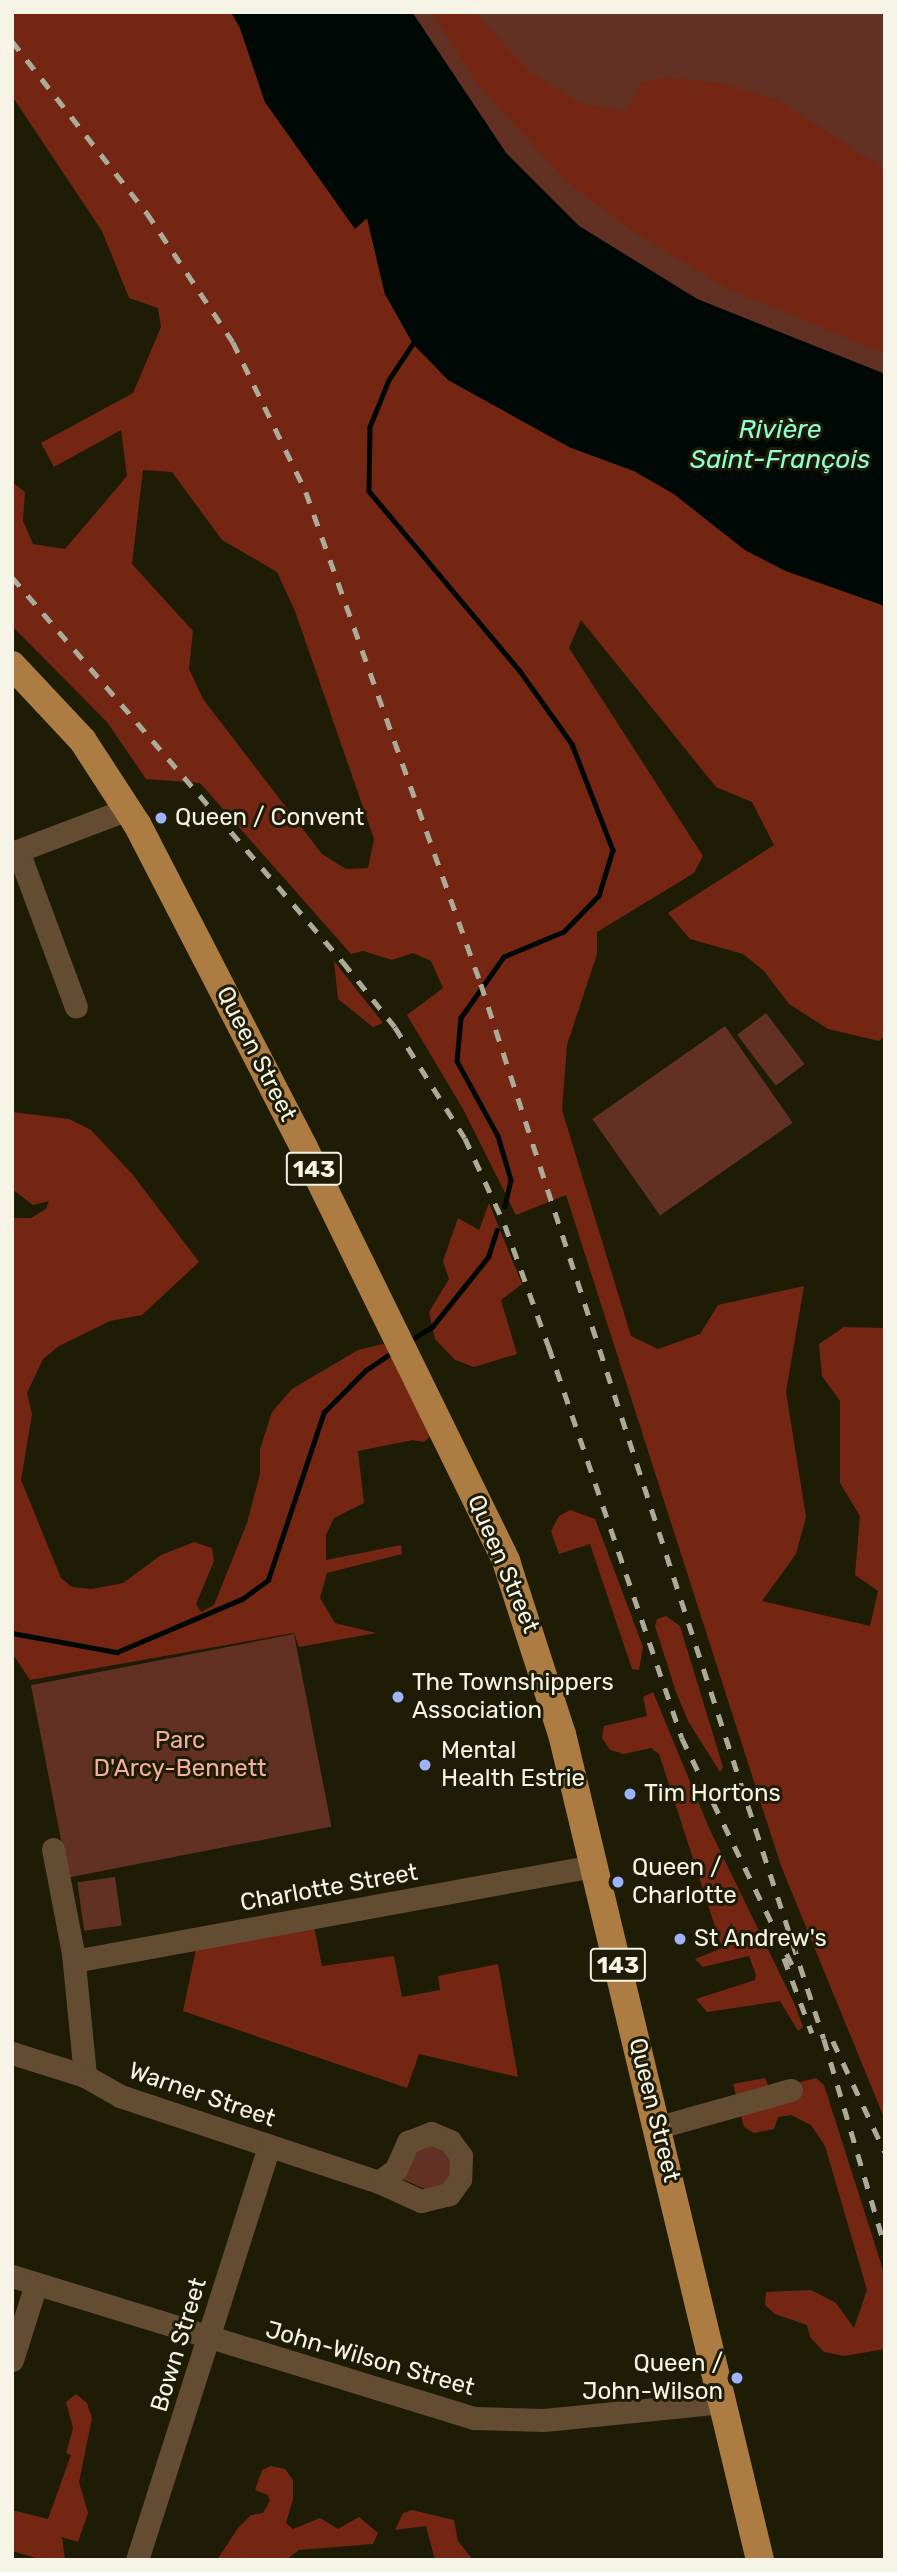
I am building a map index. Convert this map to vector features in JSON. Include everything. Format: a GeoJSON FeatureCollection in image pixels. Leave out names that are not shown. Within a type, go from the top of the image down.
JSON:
{"type":"FeatureCollection","features":[{"type":"Feature","properties":{"kind":"main road","name":"Queen Street"},"geometry":{"type":"LineString","coordinates":[[12,665],[67,721],[128,809],[204,950],[506,1561],[545,1675],[659,2127],[760,2560]]}},
{"type":"Feature","properties":{"kind":"street"},"geometry":{"type":"LineString","coordinates":[[76,1007],[15,852],[128,809]]}},
{"type":"Feature","properties":{"kind":"street"},"geometry":{"type":"LineString","coordinates":[[53,1849],[74,1961],[85,2076]]}},
{"type":"Feature","properties":{"kind":"street","name":"Charlotte Street"},"geometry":{"type":"LineString","coordinates":[[74,1961],[593,1866]]}},
{"type":"Feature","properties":{"kind":"street","name":"Warner Street"},"geometry":{"type":"LineString","coordinates":[[12,2053],[85,2076],[120,2096],[379,2182]]}},
{"type":"Feature","properties":{"kind":"street"},"geometry":{"type":"LineString","coordinates":[[659,2127],[792,2090]]}},
{"type":"Feature","properties":{"kind":"street","name":"Bown Street"},"geometry":{"type":"LineString","coordinates":[[137,2560],[269,2146]]}},
{"type":"Feature","properties":{"kind":"street","name":"John-Wilson Street"},"geometry":{"type":"LineString","coordinates":[[12,2276],[209,2339],[475,2418],[544,2420],[723,2402]]}},
{"type":"Feature","properties":{"kind":"street"},"geometry":{"type":"LineString","coordinates":[[12,2360],[36,2284]]}},
{"type":"Feature","properties":{"kind":"green space"},"geometry":{"type":"Polygon","coordinates":[[[412,12],[885,12],[885,374],[697,299],[579,226],[506,153],[412,12]]]}},
{"type":"Feature","properties":{"kind":"green space"},"geometry":{"type":"Polygon","coordinates":[[[766,1013],[805,1064],[776,1086],[737,1035],[766,1013]]]}},
{"type":"Feature","properties":{"kind":"green space"},"geometry":{"type":"Polygon","coordinates":[[[725,1026],[793,1123],[660,1216],[592,1119],[725,1026]]]}},
{"type":"Feature","properties":{"kind":"green space","name":"Parc D'Arcy-Bennett"},"geometry":{"type":"Polygon","coordinates":[[[294,1634],[331,1826],[68,1878],[31,1685],[294,1634]]]}},
{"type":"Feature","properties":{"kind":"green space"},"geometry":{"type":"Polygon","coordinates":[[[115,1877],[122,1926],[84,1931],[77,1882],[115,1877]]]}},
{"type":"Feature","properties":{"kind":"green space"},"geometry":{"type":"Polygon","coordinates":[[[432,2141],[451,2156],[450,2180],[432,2192],[397,2177],[407,2156],[432,2141]]]}},
{"type":"Feature","properties":{"kind":"shaded area"},"geometry":{"type":"Polygon","coordinates":[[[12,12],[231,12],[240,28],[265,102],[355,228],[367,218],[385,295],[569,447],[634,471],[674,494],[745,550],[786,571],[885,606],[885,1036],[879,1041],[828,1029],[789,1004],[764,971],[743,954],[690,939],[668,913],[774,845],[752,802],[716,787],[581,620],[569,648],[703,856],[694,873],[597,932],[597,954],[567,1045],[562,1110],[631,1336],[658,1349],[700,1334],[718,1305],[804,1286],[786,1392],[806,1517],[796,1554],[762,1601],[870,1626],[878,1591],[855,1575],[860,1516],[840,1483],[840,1401],[822,1376],[819,1344],[844,1327],[885,1328],[885,2120],[781,1866],[566,1195],[516,1215],[463,1109],[407,1015],[443,988],[431,961],[413,953],[392,960],[363,951],[351,954],[200,783],[146,779],[107,722],[12,626],[12,482],[25,492],[23,521],[33,544],[65,549],[127,476],[121,430],[54,467],[41,443],[133,393],[161,327],[158,308],[129,298],[102,231],[12,96],[12,12]],[[143,470],[132,564],[193,631],[189,669],[203,699],[322,854],[346,869],[368,868],[374,839],[295,611],[277,572],[222,540],[172,472],[143,470]]]}},
{"type":"Feature","properties":{"kind":"shaded area"},"geometry":{"type":"Polygon","coordinates":[[[432,12],[473,12],[533,74],[581,103],[626,112],[641,83],[667,77],[718,83],[776,99],[885,169],[885,354],[727,288],[631,230],[568,183],[477,84],[432,12]]]}},
{"type":"Feature","properties":{"kind":"shaded area"},"geometry":{"type":"Polygon","coordinates":[[[334,961],[383,1023],[373,1027],[338,999],[334,961]]]}},
{"type":"Feature","properties":{"kind":"shaded area"},"geometry":{"type":"Polygon","coordinates":[[[12,1112],[69,1119],[91,1130],[133,1175],[199,1262],[142,1315],[110,1321],[59,1346],[43,1359],[27,1393],[32,1414],[21,1480],[61,1578],[72,1587],[92,1589],[123,1583],[161,1555],[194,1542],[212,1548],[214,1561],[196,1604],[201,1612],[214,1605],[247,1523],[260,1474],[260,1449],[272,1412],[292,1389],[358,1350],[383,1344],[390,1348],[432,1434],[424,1442],[413,1440],[358,1451],[364,1503],[334,1518],[326,1535],[326,1560],[401,1545],[402,1554],[327,1573],[320,1598],[335,1623],[376,1633],[299,1647],[294,1633],[30,1680],[12,1653],[12,1218],[31,1218],[46,1209],[49,1201],[33,1205],[12,1189],[12,1112]]]}},
{"type":"Feature","properties":{"kind":"shaded area"},"geometry":{"type":"Polygon","coordinates":[[[489,1203],[522,1284],[501,1300],[517,1354],[474,1367],[455,1360],[435,1339],[429,1312],[449,1279],[443,1261],[458,1218],[479,1230],[489,1203]]]}},
{"type":"Feature","properties":{"kind":"shaded area"},"geometry":{"type":"Polygon","coordinates":[[[570,1510],[595,1519],[643,1647],[639,1670],[632,1669],[590,1544],[559,1554],[551,1531],[559,1516],[570,1510]]]}},
{"type":"Feature","properties":{"kind":"shaded area"},"geometry":{"type":"Polygon","coordinates":[[[666,1616],[680,1626],[723,1767],[720,1772],[688,1721],[676,1692],[655,1626],[657,1619],[666,1616]]]}},
{"type":"Feature","properties":{"kind":"shaded area"},"geometry":{"type":"Polygon","coordinates":[[[653,1692],[710,1830],[795,2005],[803,2027],[798,2031],[780,2001],[707,2012],[696,1999],[755,1980],[756,1975],[749,1956],[703,1967],[695,1959],[722,1948],[659,1754],[651,1748],[624,1754],[610,1750],[602,1738],[604,1726],[647,1716],[643,1697],[653,1692]]]}},
{"type":"Feature","properties":{"kind":"shaded area"},"geometry":{"type":"Polygon","coordinates":[[[314,1926],[322,1966],[394,1956],[402,1997],[440,1990],[438,1976],[498,1964],[518,2077],[419,2054],[407,2088],[183,2011],[197,1945],[314,1926]]]}},
{"type":"Feature","properties":{"kind":"shaded area"},"geometry":{"type":"Polygon","coordinates":[[[765,2078],[770,2090],[816,2078],[824,2085],[885,2276],[885,2349],[844,2356],[824,2352],[810,2337],[807,2325],[775,2314],[765,2305],[766,2292],[811,2290],[836,2303],[854,2328],[867,2290],[825,2146],[811,2125],[791,2115],[778,2117],[774,2129],[754,2133],[744,2127],[733,2084],[765,2078]]]}},
{"type":"Feature","properties":{"kind":"shaded area"},"geometry":{"type":"Polygon","coordinates":[[[76,2394],[87,2403],[92,2418],[79,2482],[88,2513],[78,2542],[62,2537],[65,2560],[43,2560],[12,2551],[12,2510],[48,2519],[71,2455],[66,2453],[73,2428],[66,2402],[76,2394]]]}},
{"type":"Feature","properties":{"kind":"shaded area"},"geometry":{"type":"Polygon","coordinates":[[[271,2466],[285,2469],[293,2480],[293,2499],[286,2523],[293,2529],[320,2518],[338,2529],[359,2517],[378,2533],[373,2544],[299,2550],[286,2560],[217,2560],[238,2528],[251,2515],[263,2513],[270,2501],[268,2495],[255,2490],[262,2470],[271,2466]]]}},
{"type":"Feature","properties":{"kind":"shaded area"},"geometry":{"type":"Polygon","coordinates":[[[412,2510],[454,2520],[458,2541],[473,2560],[435,2560],[426,2526],[395,2530],[403,2513],[412,2510]]]}},
{"type":"Feature","properties":{"kind":"water","name":"Rivière Saint-François"},"geometry":{"type":"Polygon","coordinates":[[[231,12],[412,12],[506,153],[579,226],[697,299],[885,374],[885,606],[786,571],[745,550],[674,494],[634,471],[569,447],[448,380],[413,344],[385,294],[367,218],[355,229],[265,102],[240,28],[231,12]]]}},
{"type":"Feature","properties":{"kind":"waterway"},"geometry":{"type":"LineString","coordinates":[[413,344],[389,380],[370,427],[369,491],[520,671],[572,744],[613,850],[599,896],[564,932],[504,957],[461,1018],[457,1061],[498,1136],[511,1180],[505,1206]]}},
{"type":"Feature","properties":{"kind":"waterway"},"geometry":{"type":"LineString","coordinates":[[411,1340],[432,1327],[488,1257],[497,1230]]}},
{"type":"Feature","properties":{"kind":"waterway"},"geometry":{"type":"LineString","coordinates":[[12,1633],[117,1652],[242,1599],[268,1580],[324,1412],[366,1370],[391,1353]]}},
{"type":"Feature","properties":{"kind":"railway"},"geometry":{"type":"LineString","coordinates":[[12,41],[147,213],[233,342],[306,492],[481,984],[824,2039],[885,2246]]}},
{"type":"Feature","properties":{"kind":"railway"},"geometry":{"type":"LineString","coordinates":[[12,577],[343,962],[395,1027],[465,1138],[505,1225],[682,1738],[793,1967]]}},
{"type":"Feature","properties":{"kind":"railway"},"geometry":{"type":"LineString","coordinates":[[784,1958],[812,2033]]}},
{"type":"Feature","properties":{"kind":"railway"},"geometry":{"type":"LineString","coordinates":[[833,2041],[885,2152]]}},
{"type":"Feature","properties":{"kind":"place","name":"Queen / Convent"},"geometry":{"type":"Point","coordinates":[161,818]}},
{"type":"Feature","properties":{"kind":"place","name":"The Townshippers Association"},"geometry":{"type":"Point","coordinates":[398,1697]}},
{"type":"Feature","properties":{"kind":"place","name":"Mental Health Estrie"},"geometry":{"type":"Point","coordinates":[425,1765]}},
{"type":"Feature","properties":{"kind":"place","name":"Tim Hortons"},"geometry":{"type":"Point","coordinates":[630,1794]}},
{"type":"Feature","properties":{"kind":"place","name":"Queen / Charlotte"},"geometry":{"type":"Point","coordinates":[618,1882]}},
{"type":"Feature","properties":{"kind":"place","name":"St Andrew's"},"geometry":{"type":"Point","coordinates":[680,1939]}},
{"type":"Feature","properties":{"kind":"place","name":"Queen / John-Wilson"},"geometry":{"type":"Point","coordinates":[737,2378]}}]}
